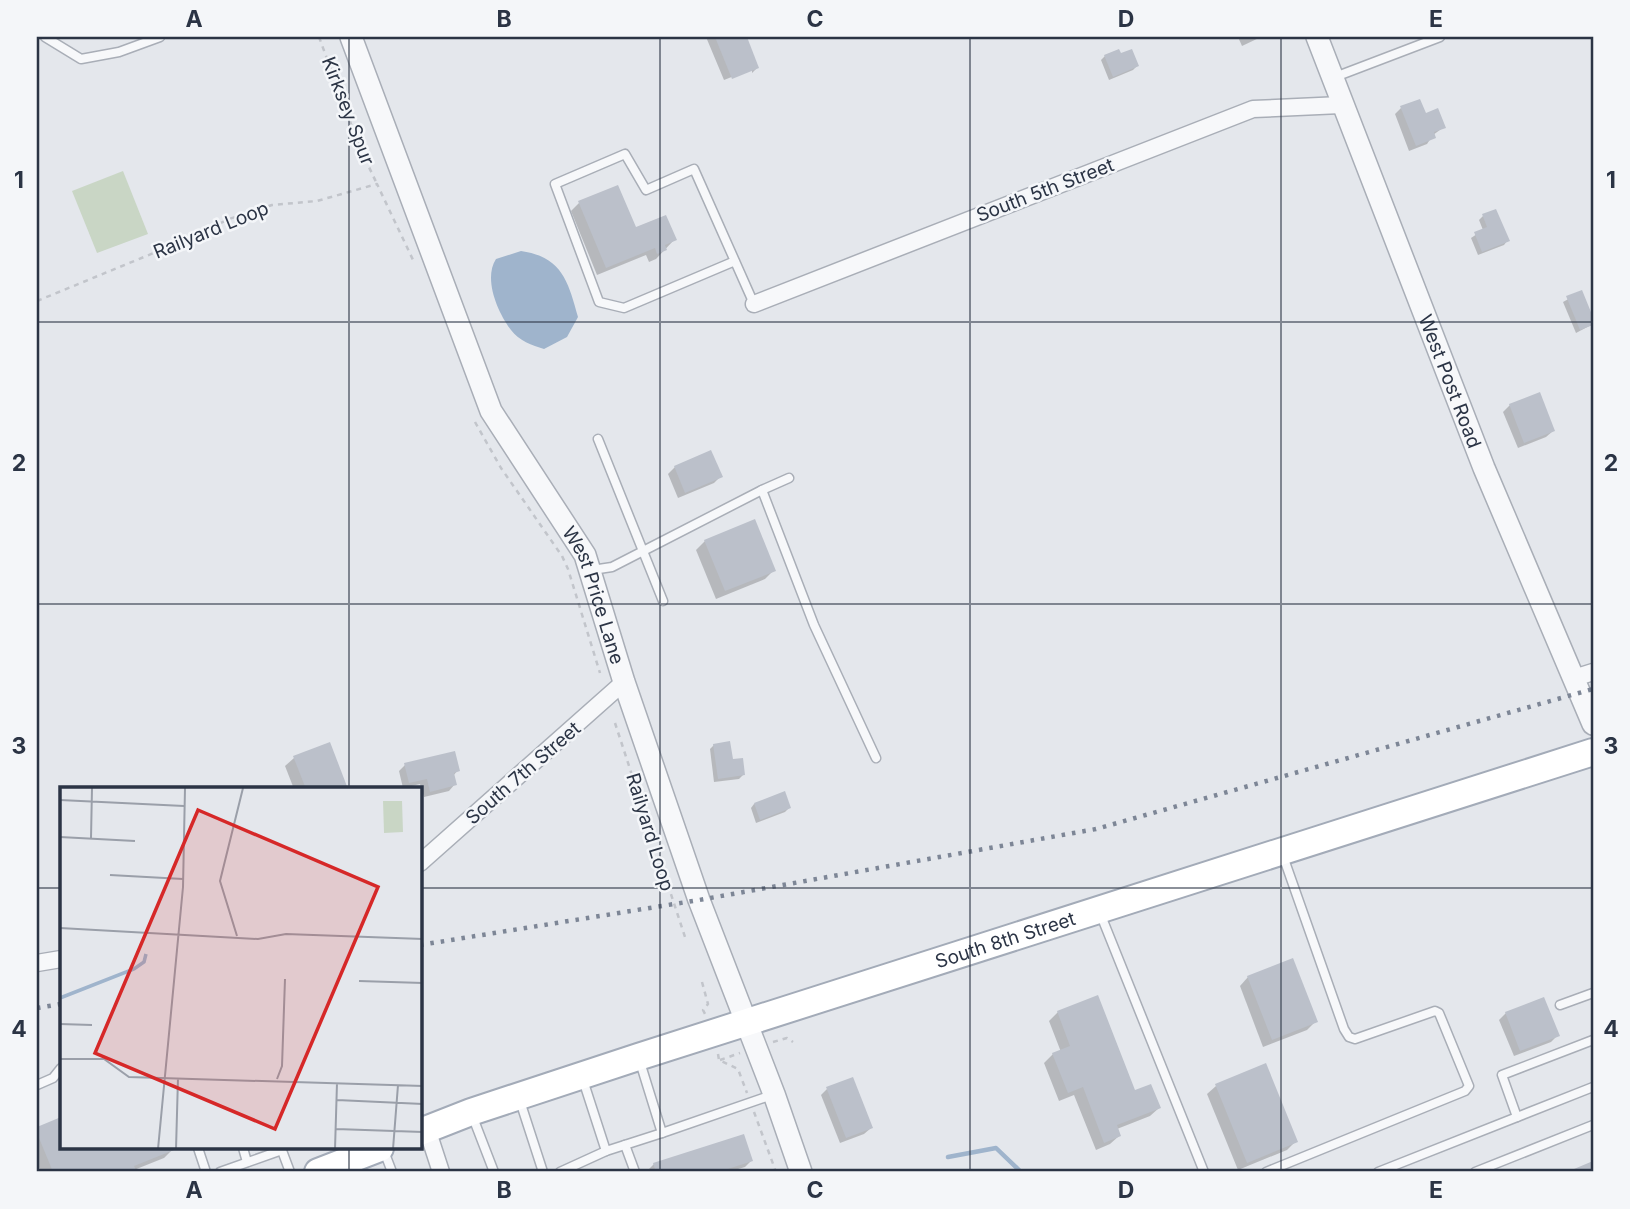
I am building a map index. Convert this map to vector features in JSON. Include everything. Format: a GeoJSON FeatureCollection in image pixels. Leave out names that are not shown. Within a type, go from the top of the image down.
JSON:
{"type":"FeatureCollection","features":[{"type":"Feature","properties":{"kind":"main road","name":"South 8th Street"},"geometry":{"type":"LineString","coordinates":[[424,1131],[471,1112],[638,1057],[1593,752]]}},
{"type":"Feature","properties":{"kind":"main road"},"geometry":{"type":"LineString","coordinates":[[331,1170],[376,1150]]}},
{"type":"Feature","properties":{"kind":"street","name":"West Price Lane"},"geometry":{"type":"LineString","coordinates":[[351,37],[491,411],[585,555],[624,682],[699,900],[774,1094],[801,1172]]}},
{"type":"Feature","properties":{"kind":"street","name":"West Post Road"},"geometry":{"type":"LineString","coordinates":[[1317,37],[1341,105],[1485,468],[1583,675],[1593,724]]}},
{"type":"Feature","properties":{"kind":"street","name":"South 5th Street"},"geometry":{"type":"LineString","coordinates":[[754,304],[1253,108],[1341,105]]}},
{"type":"Feature","properties":{"kind":"street","name":"South 7th Street"},"geometry":{"type":"LineString","coordinates":[[422,861],[624,682]]}},
{"type":"Feature","properties":{"kind":"street"},"geometry":{"type":"LineString","coordinates":[[37,963],[60,959]]}},
{"type":"Feature","properties":{"kind":"street"},"geometry":{"type":"LineString","coordinates":[[424,1131],[441,1172]]}},
{"type":"Feature","properties":{"kind":"lane"},"geometry":{"type":"LineString","coordinates":[[45,37],[81,59],[119,52],[160,37]]}},
{"type":"Feature","properties":{"kind":"lane"},"geometry":{"type":"LineString","coordinates":[[1332,78],[1440,37]]}},
{"type":"Feature","properties":{"kind":"lane"},"geometry":{"type":"LineString","coordinates":[[735,261],[624,308],[599,302],[555,184],[625,154],[646,190],[694,169],[735,261],[754,304]]}},
{"type":"Feature","properties":{"kind":"lane"},"geometry":{"type":"LineString","coordinates":[[598,439],[663,601]]}},
{"type":"Feature","properties":{"kind":"lane"},"geometry":{"type":"LineString","coordinates":[[589,570],[612,567],[789,478]]}},
{"type":"Feature","properties":{"kind":"lane"},"geometry":{"type":"LineString","coordinates":[[762,490],[814,625],[876,758]]}},
{"type":"Feature","properties":{"kind":"lane"},"geometry":{"type":"LineString","coordinates":[[1266,1172],[1465,1091],[1469,1086],[1439,1013],[1434,1011],[1355,1039],[1349,1037],[1344,1030],[1282,851]]}},
{"type":"Feature","properties":{"kind":"lane"},"geometry":{"type":"LineString","coordinates":[[1098,910],[1204,1172]]}},
{"type":"Feature","properties":{"kind":"lane"},"geometry":{"type":"LineString","coordinates":[[1560,1005],[1593,993]]}},
{"type":"Feature","properties":{"kind":"lane"},"geometry":{"type":"LineString","coordinates":[[1517,1117],[1502,1075],[1593,1040]]}},
{"type":"Feature","properties":{"kind":"lane"},"geometry":{"type":"LineString","coordinates":[[638,1057],[662,1133]]}},
{"type":"Feature","properties":{"kind":"lane"},"geometry":{"type":"LineString","coordinates":[[37,1086],[53,1077],[60,1069]]}},
{"type":"Feature","properties":{"kind":"lane"},"geometry":{"type":"LineString","coordinates":[[582,1076],[607,1152]]}},
{"type":"Feature","properties":{"kind":"lane"},"geometry":{"type":"LineString","coordinates":[[1378,1172],[1593,1087]]}},
{"type":"Feature","properties":{"kind":"lane"},"geometry":{"type":"LineString","coordinates":[[560,1172],[625,1145],[774,1094]]}},
{"type":"Feature","properties":{"kind":"lane"},"geometry":{"type":"LineString","coordinates":[[519,1098],[543,1172]]}},
{"type":"Feature","properties":{"kind":"lane"},"geometry":{"type":"LineString","coordinates":[[471,1112],[494,1172]]}},
{"type":"Feature","properties":{"kind":"lane"},"geometry":{"type":"LineString","coordinates":[[1475,1172],[1593,1125]]}},
{"type":"Feature","properties":{"kind":"lane"},"geometry":{"type":"LineString","coordinates":[[625,1145],[635,1172]]}},
{"type":"Feature","properties":{"kind":"lane"},"geometry":{"type":"LineString","coordinates":[[199,1150],[206,1172]]}},
{"type":"Feature","properties":{"kind":"lane"},"geometry":{"type":"LineString","coordinates":[[244,1150],[247,1162]]}},
{"type":"Feature","properties":{"kind":"lane"},"geometry":{"type":"LineString","coordinates":[[220,1172],[278,1150]]}},
{"type":"Feature","properties":{"kind":"lane"},"geometry":{"type":"LineString","coordinates":[[281,1150],[289,1172]]}},
{"type":"Feature","properties":{"kind":"lane"},"geometry":{"type":"LineString","coordinates":[[382,1150],[392,1172]]}},
{"type":"Feature","properties":{"kind":"path","name":"Kirksey Spur"},"geometry":{"type":"LineString","coordinates":[[319,37],[359,146],[377,184]]}},
{"type":"Feature","properties":{"kind":"path"},"geometry":{"type":"LineString","coordinates":[[377,184],[414,262]]}},
{"type":"Feature","properties":{"kind":"path","name":"Railyard Loop"},"geometry":{"type":"LineString","coordinates":[[37,301],[250,212],[272,205],[346,195],[377,184]]}},
{"type":"Feature","properties":{"kind":"path"},"geometry":{"type":"LineString","coordinates":[[474,420],[501,468],[562,556],[600,673]]}},
{"type":"Feature","properties":{"kind":"path","name":"Railyard Loop"},"geometry":{"type":"LineString","coordinates":[[615,723],[686,940]]}},
{"type":"Feature","properties":{"kind":"path"},"geometry":{"type":"LineString","coordinates":[[702,982],[708,1004],[703,1010],[706,1017]]}},
{"type":"Feature","properties":{"kind":"path"},"geometry":{"type":"LineString","coordinates":[[787,1038],[793,1042]]}},
{"type":"Feature","properties":{"kind":"path"},"geometry":{"type":"LineString","coordinates":[[728,1057],[719,1058],[738,1069],[746,1090]]}},
{"type":"Feature","properties":{"kind":"path"},"geometry":{"type":"LineString","coordinates":[[756,1116],[776,1172]]}},
{"type":"Feature","properties":{"kind":"green space"},"geometry":{"type":"Polygon","coordinates":[[[123,171],[148,234],[97,253],[72,191],[123,171]]]}},
{"type":"Feature","properties":{"kind":"water"},"geometry":{"type":"Polygon","coordinates":[[[521,251],[546,259],[561,273],[571,292],[578,317],[567,337],[544,349],[514,334],[501,315],[494,296],[491,276],[496,259],[521,251]]]}},
{"type":"Feature","properties":{"kind":"building"},"geometry":{"type":"Polygon","coordinates":[[[715,37],[747,37],[759,68],[732,79],[715,37]]]}},
{"type":"Feature","properties":{"kind":"building"},"geometry":{"type":"Polygon","coordinates":[[[1119,49],[1121,53],[1132,49],[1139,66],[1113,77],[1104,55],[1119,49]]]}},
{"type":"Feature","properties":{"kind":"building"},"geometry":{"type":"Polygon","coordinates":[[[1420,99],[1426,113],[1438,108],[1446,128],[1434,132],[1436,138],[1416,146],[1400,106],[1420,99]]]}},
{"type":"Feature","properties":{"kind":"building"},"geometry":{"type":"Polygon","coordinates":[[[618,185],[636,227],[666,215],[677,240],[665,245],[667,250],[657,254],[655,248],[606,268],[578,201],[618,185]]]}},
{"type":"Feature","properties":{"kind":"building"},"geometry":{"type":"Polygon","coordinates":[[[1496,209],[1510,241],[1482,252],[1474,232],[1487,227],[1482,214],[1496,209]]]}},
{"type":"Feature","properties":{"kind":"building"},"geometry":{"type":"Polygon","coordinates":[[[1582,290],[1593,317],[1593,325],[1580,330],[1566,296],[1582,290]]]}},
{"type":"Feature","properties":{"kind":"building"},"geometry":{"type":"Polygon","coordinates":[[[1540,392],[1555,431],[1524,443],[1509,404],[1540,392]]]}},
{"type":"Feature","properties":{"kind":"building"},"geometry":{"type":"Polygon","coordinates":[[[711,450],[723,477],[685,493],[674,466],[711,450]]]}},
{"type":"Feature","properties":{"kind":"building"},"geometry":{"type":"Polygon","coordinates":[[[755,519],[776,571],[725,591],[704,540],[755,519]]]}},
{"type":"Feature","properties":{"kind":"building"},"geometry":{"type":"Polygon","coordinates":[[[730,741],[733,759],[743,758],[745,775],[718,779],[713,744],[730,741]]]}},
{"type":"Feature","properties":{"kind":"building"},"geometry":{"type":"Polygon","coordinates":[[[330,742],[347,787],[305,787],[293,756],[330,742]]]}},
{"type":"Feature","properties":{"kind":"building"},"geometry":{"type":"Polygon","coordinates":[[[455,751],[460,771],[454,773],[457,785],[430,792],[427,779],[409,783],[404,763],[455,751]]]}},
{"type":"Feature","properties":{"kind":"building"},"geometry":{"type":"Polygon","coordinates":[[[785,791],[791,808],[760,820],[754,803],[785,791]]]}},
{"type":"Feature","properties":{"kind":"building"},"geometry":{"type":"Polygon","coordinates":[[[1293,958],[1318,1022],[1272,1040],[1247,976],[1293,958]]]}},
{"type":"Feature","properties":{"kind":"building"},"geometry":{"type":"Polygon","coordinates":[[[1098,995],[1135,1090],[1151,1084],[1161,1108],[1117,1125],[1121,1136],[1104,1143],[1083,1087],[1068,1093],[1052,1053],[1070,1046],[1057,1011],[1098,995]]]}},
{"type":"Feature","properties":{"kind":"building"},"geometry":{"type":"Polygon","coordinates":[[[1544,997],[1560,1036],[1520,1051],[1505,1012],[1544,997]]]}},
{"type":"Feature","properties":{"kind":"building"},"geometry":{"type":"Polygon","coordinates":[[[1266,1063],[1298,1142],[1247,1163],[1215,1084],[1266,1063]]]}},
{"type":"Feature","properties":{"kind":"building"},"geometry":{"type":"Polygon","coordinates":[[[853,1077],[873,1128],[846,1138],[826,1087],[853,1077]]]}},
{"type":"Feature","properties":{"kind":"building"},"geometry":{"type":"Polygon","coordinates":[[[60,1117],[60,1150],[174,1150],[134,1166],[137,1172],[53,1172],[37,1127],[60,1117]]]}},
{"type":"Feature","properties":{"kind":"building"},"geometry":{"type":"Polygon","coordinates":[[[744,1134],[753,1161],[718,1172],[656,1172],[653,1163],[744,1134]]]}},
{"type":"Feature","properties":{"kind":"building"},"geometry":{"type":"Polygon","coordinates":[[[1593,1161],[1593,1172],[1575,1172],[1574,1169],[1593,1161]]]}},
{"type":"Feature","properties":{"kind":"waterway"},"geometry":{"type":"LineString","coordinates":[[948,1157],[996,1148],[1021,1172]]}},
{"type":"Feature","properties":{"kind":"railway"},"geometry":{"type":"LineString","coordinates":[[422,945],[699,900],[1096,829],[1593,689]]}},
{"type":"Feature","properties":{"kind":"railway"},"geometry":{"type":"LineString","coordinates":[[37,1008],[60,1004]]}}]}
